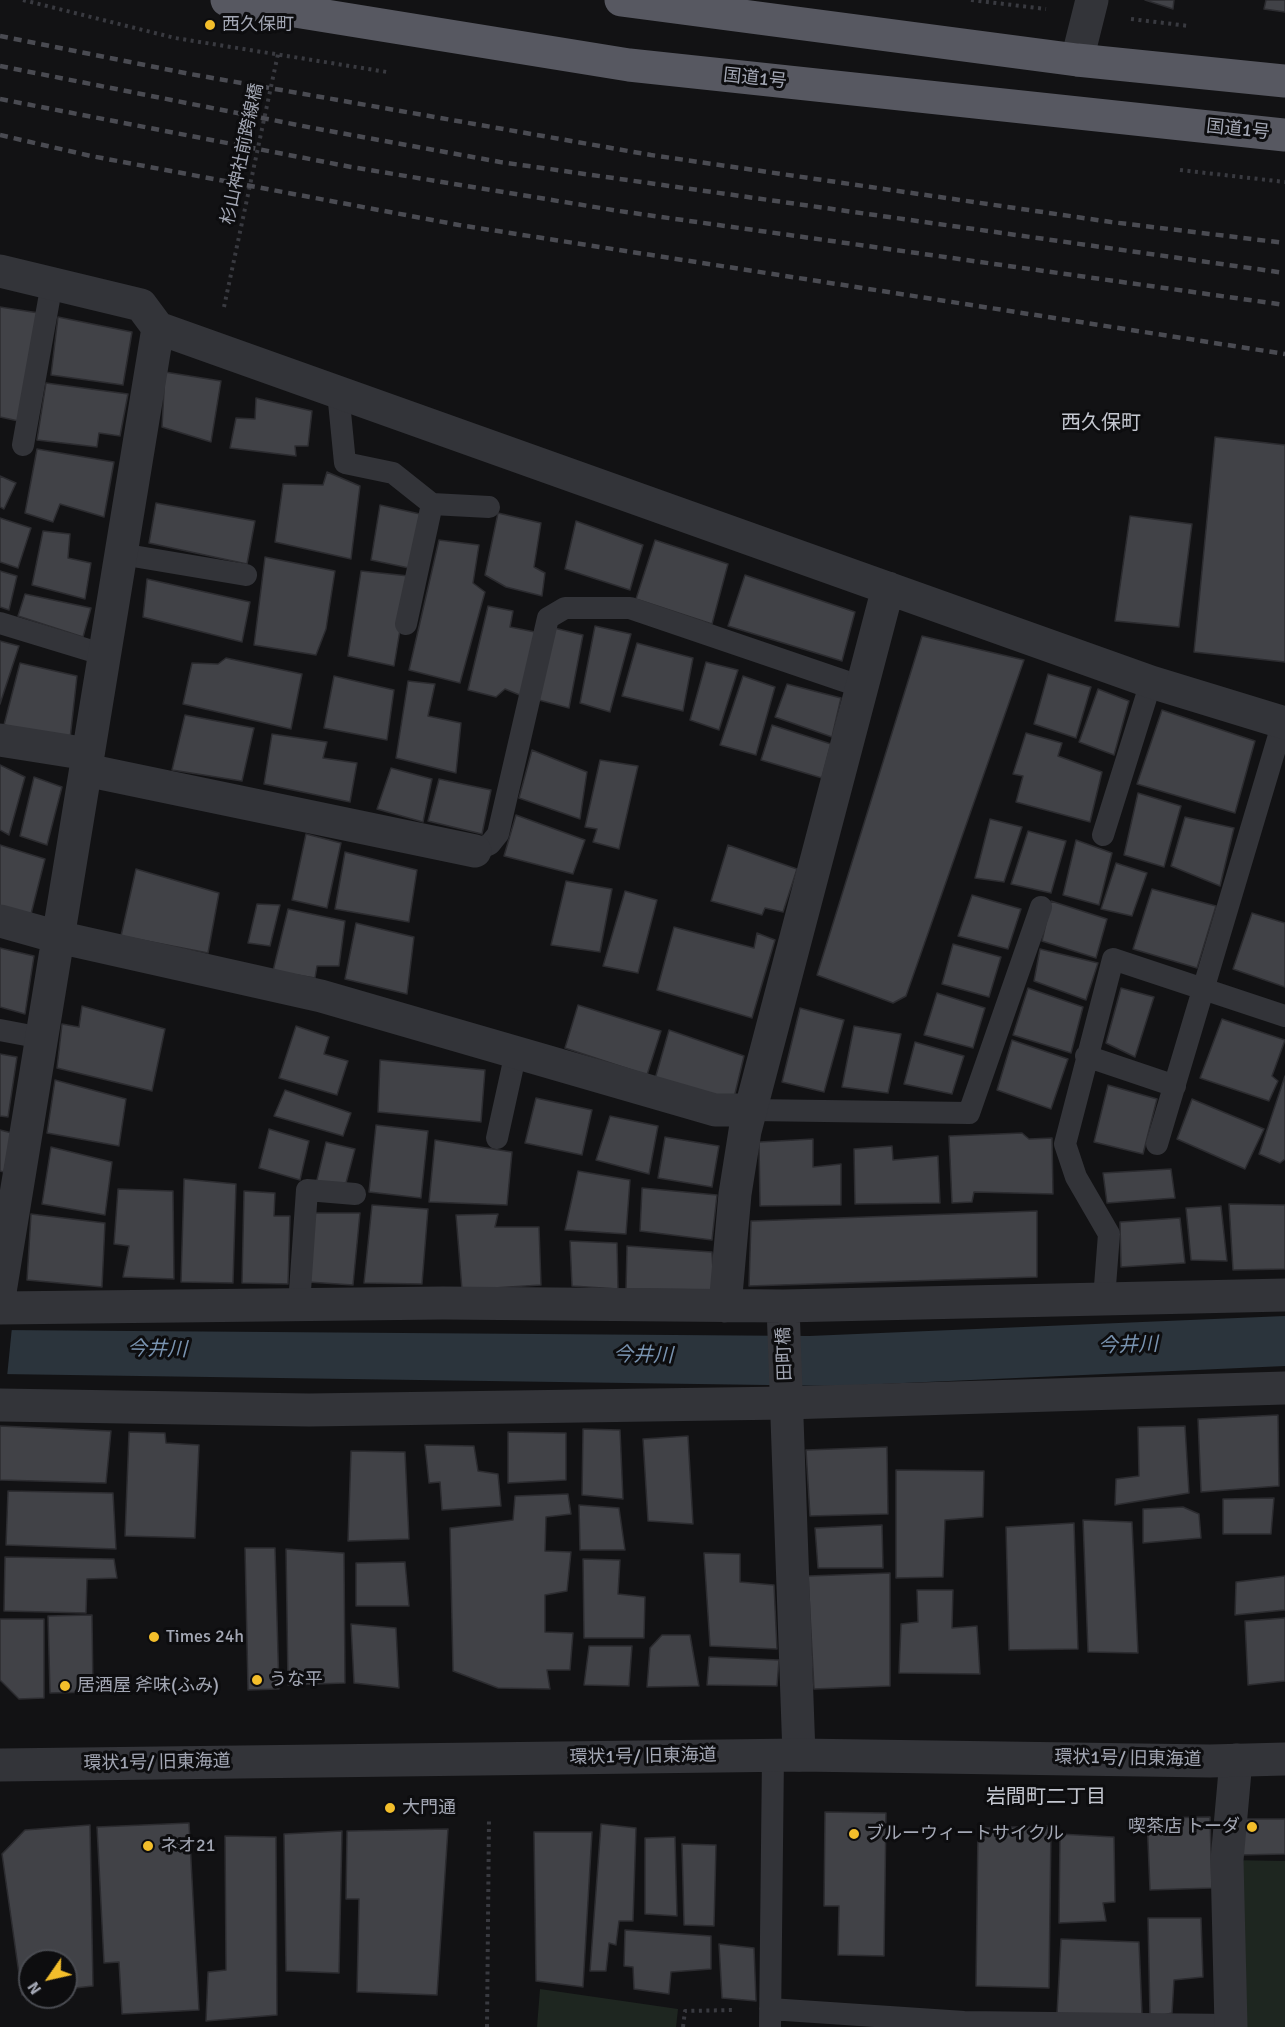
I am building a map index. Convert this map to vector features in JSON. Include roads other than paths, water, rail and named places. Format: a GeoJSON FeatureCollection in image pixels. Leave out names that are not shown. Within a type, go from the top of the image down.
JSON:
{"type":"FeatureCollection","features":[{"type":"Feature","properties":{"kind":"highway","name":"国道1号"},"geometry":{"type":"LineString","coordinates":[[227,0],[629,65],[1285,135]]}},
{"type":"Feature","properties":{"kind":"highway"},"geometry":{"type":"LineString","coordinates":[[621,0],[1077,60],[1285,81]]}},
{"type":"Feature","properties":{"kind":"street"},"geometry":{"type":"LineString","coordinates":[[1077,60],[1092,0]]}},
{"type":"Feature","properties":{"kind":"street"},"geometry":{"type":"LineString","coordinates":[[0,271],[141,304],[158,328],[1151,682],[1284,722]]}},
{"type":"Feature","properties":{"kind":"street"},"geometry":{"type":"LineString","coordinates":[[0,1292],[158,328]]}},
{"type":"Feature","properties":{"kind":"street"},"geometry":{"type":"LineString","coordinates":[[725,1306],[735,1194],[745,1131],[888,588]]}},
{"type":"Feature","properties":{"kind":"street"},"geometry":{"type":"LineString","coordinates":[[0,740],[475,851]]}},
{"type":"Feature","properties":{"kind":"street"},"geometry":{"type":"LineString","coordinates":[[0,921],[58,937],[321,996],[715,1110],[751,1110]]}},
{"type":"Feature","properties":{"kind":"street"},"geometry":{"type":"LineString","coordinates":[[0,1308],[443,1303],[783,1306],[1285,1295]]}},
{"type":"Feature","properties":{"kind":"street","name":"田町橋"},"geometry":{"type":"LineString","coordinates":[[783,1306],[786,1403],[786,1755]]}},
{"type":"Feature","properties":{"kind":"street"},"geometry":{"type":"LineString","coordinates":[[0,1405],[309,1410],[786,1403],[1285,1388]]}},
{"type":"Feature","properties":{"kind":"street","name":"環状1号/ 旧東海道"},"geometry":{"type":"LineString","coordinates":[[0,1765],[786,1755],[1236,1761],[1285,1759]]}},
{"type":"Feature","properties":{"kind":"street"},"geometry":{"type":"LineString","coordinates":[[1231,2026],[1227,1860],[1236,1761]]}},
{"type":"Feature","properties":{"kind":"lane"},"geometry":{"type":"LineString","coordinates":[[23,445],[52,284]]}},
{"type":"Feature","properties":{"kind":"lane"},"geometry":{"type":"LineString","coordinates":[[338,392],[345,463],[393,473],[432,504],[489,507]]}},
{"type":"Feature","properties":{"kind":"lane"},"geometry":{"type":"LineString","coordinates":[[406,624],[432,504]]}},
{"type":"Feature","properties":{"kind":"lane"},"geometry":{"type":"LineString","coordinates":[[122,554],[246,575]]}},
{"type":"Feature","properties":{"kind":"lane"},"geometry":{"type":"LineString","coordinates":[[475,851],[490,844],[498,834],[548,618],[565,608],[630,608],[862,687]]}},
{"type":"Feature","properties":{"kind":"lane"},"geometry":{"type":"LineString","coordinates":[[0,623],[105,655]]}},
{"type":"Feature","properties":{"kind":"lane"},"geometry":{"type":"LineString","coordinates":[[1103,835],[1151,682]]}},
{"type":"Feature","properties":{"kind":"lane"},"geometry":{"type":"LineString","coordinates":[[1157,1144],[1284,722]]}},
{"type":"Feature","properties":{"kind":"lane"},"geometry":{"type":"LineString","coordinates":[[751,1110],[969,1113],[1041,907]]}},
{"type":"Feature","properties":{"kind":"lane"},"geometry":{"type":"LineString","coordinates":[[1104,1299],[1109,1234],[1076,1177],[1065,1144],[1113,959],[1285,1016]]}},
{"type":"Feature","properties":{"kind":"lane"},"geometry":{"type":"LineString","coordinates":[[0,1030],[42,1038]]}},
{"type":"Feature","properties":{"kind":"lane"},"geometry":{"type":"LineString","coordinates":[[497,1137],[516,1052]]}},
{"type":"Feature","properties":{"kind":"lane"},"geometry":{"type":"LineString","coordinates":[[1086,1056],[1175,1086]]}},
{"type":"Feature","properties":{"kind":"lane"},"geometry":{"type":"LineString","coordinates":[[299,1305],[307,1190],[355,1194]]}},
{"type":"Feature","properties":{"kind":"lane"},"geometry":{"type":"LineString","coordinates":[[786,1755],[781,2018],[1231,2026]]}},
{"type":"Feature","properties":{"kind":"water","name":"今井川"},"geometry":{"type":"Polygon","coordinates":[[[1285,1316],[1285,1366],[837,1386],[0,1374],[0,1330],[809,1336],[1285,1316]]]}},
{"type":"Feature","properties":{"kind":"railway"},"geometry":{"type":"LineString","coordinates":[[0,36],[190,74],[651,155],[1111,222],[1285,243]]}},
{"type":"Feature","properties":{"kind":"railway"},"geometry":{"type":"LineString","coordinates":[[0,66],[313,128],[500,162],[1285,273]]}},
{"type":"Feature","properties":{"kind":"railway"},"geometry":{"type":"LineString","coordinates":[[0,99],[351,167],[619,211],[1285,305]]}},
{"type":"Feature","properties":{"kind":"railway"},"geometry":{"type":"LineString","coordinates":[[0,135],[91,156],[459,225],[1285,354]]}},
{"type":"Feature","properties":{"kind":"place","name":"西久保町"},"geometry":{"type":"Point","coordinates":[210,25]}},
{"type":"Feature","properties":{"kind":"place","name":"Times 24h"},"geometry":{"type":"Point","coordinates":[154,1637]}},
{"type":"Feature","properties":{"kind":"place","name":"うな平"},"geometry":{"type":"Point","coordinates":[257,1680]}},
{"type":"Feature","properties":{"kind":"place","name":"居酒屋 斧味(ふみ)"},"geometry":{"type":"Point","coordinates":[65,1686]}},
{"type":"Feature","properties":{"kind":"place","name":"大門通"},"geometry":{"type":"Point","coordinates":[390,1808]}},
{"type":"Feature","properties":{"kind":"place","name":"喫茶店 トーダ"},"geometry":{"type":"Point","coordinates":[1252,1827]}},
{"type":"Feature","properties":{"kind":"place","name":"ブルーウィートサイクル"},"geometry":{"type":"Point","coordinates":[854,1834]}},
{"type":"Feature","properties":{"kind":"place","name":"ネオ21"},"geometry":{"type":"Point","coordinates":[148,1846]}},
{"type":"Feature","properties":{"kind":"district","name":"西久保町"},"geometry":{"type":"Point","coordinates":[1101,424]}},
{"type":"Feature","properties":{"kind":"district","name":"岩間町二丁目"},"geometry":{"type":"Point","coordinates":[1046,1798]}}]}
